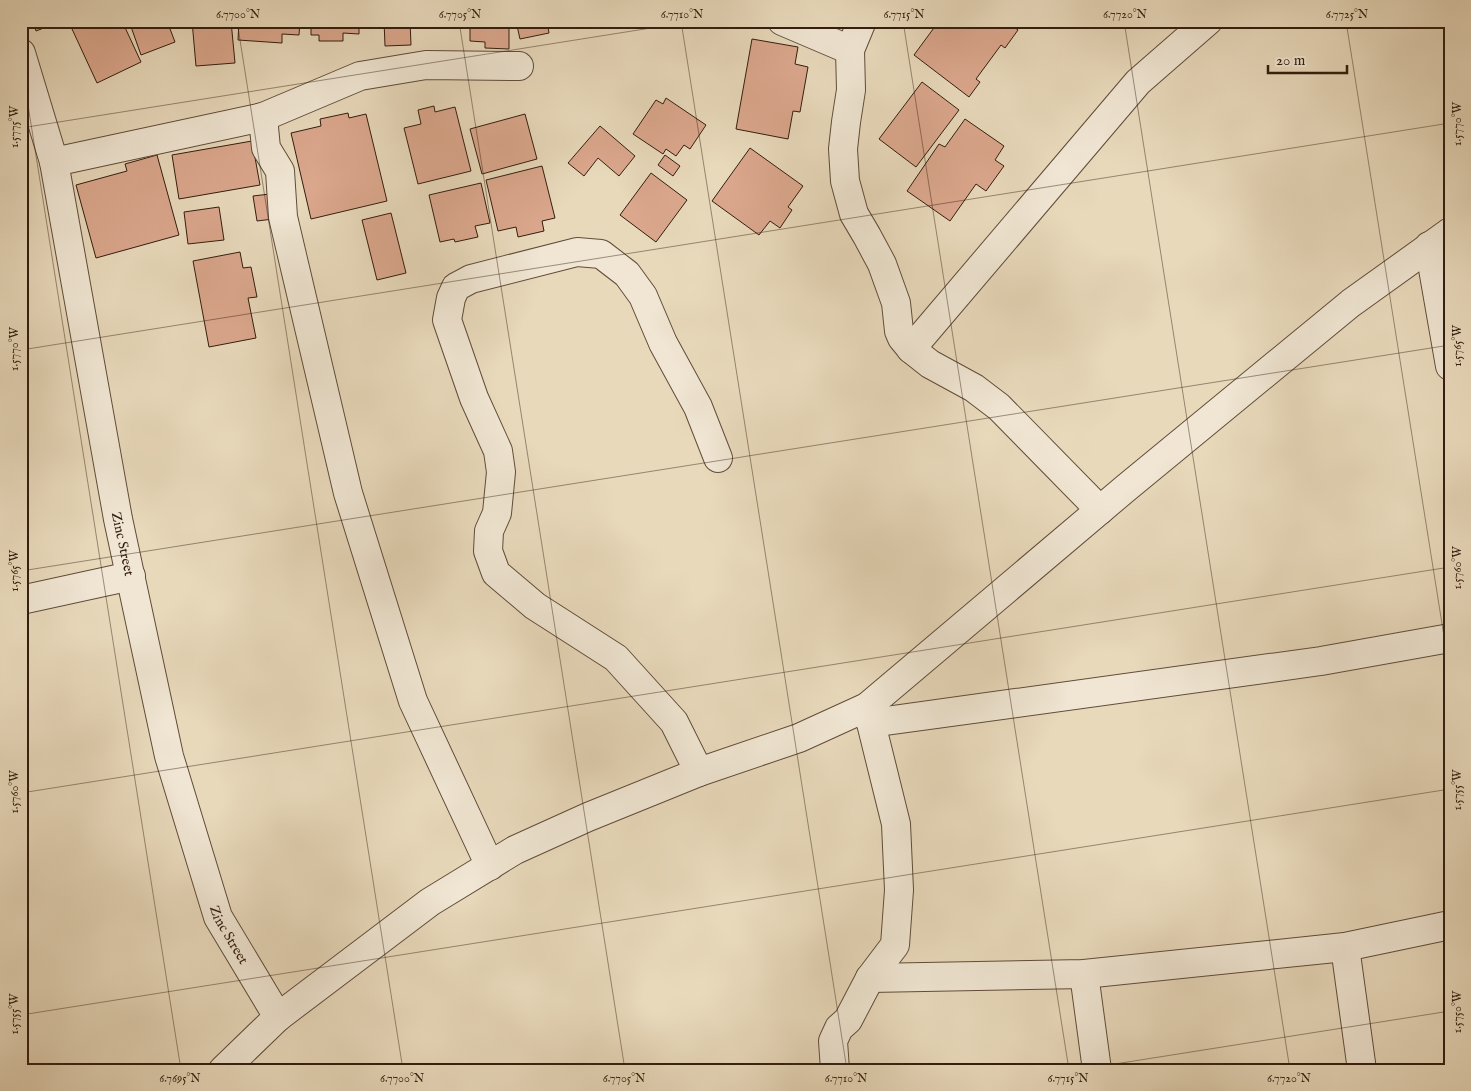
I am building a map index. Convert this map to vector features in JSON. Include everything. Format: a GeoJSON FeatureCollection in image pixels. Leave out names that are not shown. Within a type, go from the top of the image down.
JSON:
{"type":"FeatureCollection","features":[{"type":"Feature","properties":{"kind":"street"},"geometry":{"type":"LineString","coordinates":[[782,21],[850,50]]}},
{"type":"Feature","properties":{"kind":"street"},"geometry":{"type":"LineString","coordinates":[[862,21],[850,50],[851,90],[843,150],[845,181],[854,214],[882,264],[896,303],[899,331],[902,338],[930,364],[974,388],[999,407],[1100,510]]}},
{"type":"Feature","properties":{"kind":"street"},"geometry":{"type":"LineString","coordinates":[[912,349],[1138,82],[1208,21]]}},
{"type":"Feature","properties":{"kind":"street","name":"Zinc Street"},"geometry":{"type":"LineString","coordinates":[[21,53],[54,162],[118,519],[169,756],[218,917],[278,1017]]}},
{"type":"Feature","properties":{"kind":"street"},"geometry":{"type":"LineString","coordinates":[[54,162],[264,117],[360,76],[426,65],[519,66]]}},
{"type":"Feature","properties":{"kind":"street"},"geometry":{"type":"LineString","coordinates":[[264,117],[266,148],[280,171],[283,217],[348,493],[413,701],[490,866]]}},
{"type":"Feature","properties":{"kind":"street"},"geometry":{"type":"LineString","coordinates":[[1439,239],[1450,366]]}},
{"type":"Feature","properties":{"kind":"street"},"geometry":{"type":"LineString","coordinates":[[869,715],[1100,510],[1351,303],[1439,239]]}},
{"type":"Feature","properties":{"kind":"street"},"geometry":{"type":"LineString","coordinates":[[699,772],[674,722],[616,658],[535,606],[496,573],[488,551],[489,531],[497,512],[501,472],[498,451],[474,398],[448,320],[451,298],[456,287],[471,279],[577,252],[601,254],[627,274],[643,296],[663,344],[698,407],[718,458]]}},
{"type":"Feature","properties":{"kind":"street"},"geometry":{"type":"LineString","coordinates":[[21,600],[131,576]]}},
{"type":"Feature","properties":{"kind":"street"},"geometry":{"type":"LineString","coordinates":[[223,1070],[278,1017],[430,902],[515,850],[699,772],[869,715],[1321,661],[1450,638]]}},
{"type":"Feature","properties":{"kind":"street"},"geometry":{"type":"LineString","coordinates":[[835,1070],[833,1041],[839,1028],[848,1020],[870,978],[895,944],[900,890],[896,824],[869,715]]}},
{"type":"Feature","properties":{"kind":"street"},"geometry":{"type":"LineString","coordinates":[[870,978],[1084,974],[1345,947],[1450,925]]}},
{"type":"Feature","properties":{"kind":"street"},"geometry":{"type":"LineString","coordinates":[[1345,947],[1362,1070]]}},
{"type":"Feature","properties":{"kind":"street"},"geometry":{"type":"LineString","coordinates":[[1084,974],[1097,1070]]}},
{"type":"Feature","properties":{"kind":"building"},"geometry":{"type":"Polygon","coordinates":[[[33,21],[62,21],[36,31],[33,21]]]}},
{"type":"Feature","properties":{"kind":"building"},"geometry":{"type":"Polygon","coordinates":[[[89,21],[122,21],[141,62],[97,83],[72,29],[89,21]]]}},
{"type":"Feature","properties":{"kind":"building"},"geometry":{"type":"Polygon","coordinates":[[[129,21],[167,21],[175,42],[141,55],[129,21]]]}},
{"type":"Feature","properties":{"kind":"building"},"geometry":{"type":"Polygon","coordinates":[[[192,21],[231,21],[235,63],[196,66],[192,21]]]}},
{"type":"Feature","properties":{"kind":"building"},"geometry":{"type":"Polygon","coordinates":[[[239,21],[300,21],[299,35],[282,34],[282,43],[238,40],[239,21]]]}},
{"type":"Feature","properties":{"kind":"building"},"geometry":{"type":"Polygon","coordinates":[[[311,21],[359,21],[359,34],[343,33],[343,41],[319,41],[319,35],[311,35],[311,21]]]}},
{"type":"Feature","properties":{"kind":"building"},"geometry":{"type":"Polygon","coordinates":[[[384,21],[410,21],[411,45],[385,46],[384,21]]]}},
{"type":"Feature","properties":{"kind":"building"},"geometry":{"type":"Polygon","coordinates":[[[470,21],[509,21],[509,49],[485,48],[485,42],[470,41],[470,21]]]}},
{"type":"Feature","properties":{"kind":"building"},"geometry":{"type":"Polygon","coordinates":[[[516,21],[547,21],[549,33],[520,39],[516,21]]]}},
{"type":"Feature","properties":{"kind":"building"},"geometry":{"type":"Polygon","coordinates":[[[939,21],[1006,21],[1018,30],[1005,48],[1001,45],[976,79],[980,82],[969,97],[914,55],[939,21]]]}},
{"type":"Feature","properties":{"kind":"building"},"geometry":{"type":"Polygon","coordinates":[[[752,39],[798,47],[795,64],[808,67],[800,112],[793,111],[788,139],[736,129],[752,39]]]}},
{"type":"Feature","properties":{"kind":"building"},"geometry":{"type":"Polygon","coordinates":[[[922,82],[959,110],[916,167],[879,139],[922,82]]]}},
{"type":"Feature","properties":{"kind":"building"},"geometry":{"type":"Polygon","coordinates":[[[666,98],[706,125],[690,149],[684,145],[676,156],[666,149],[663,154],[633,134],[656,100],[663,104],[666,98]]]}},
{"type":"Feature","properties":{"kind":"building"},"geometry":{"type":"Polygon","coordinates":[[[434,106],[435,112],[455,107],[471,171],[418,184],[404,128],[421,124],[418,110],[434,106]]]}},
{"type":"Feature","properties":{"kind":"building"},"geometry":{"type":"Polygon","coordinates":[[[348,113],[349,118],[366,114],[387,201],[311,219],[291,133],[321,126],[320,119],[348,113]]]}},
{"type":"Feature","properties":{"kind":"building"},"geometry":{"type":"Polygon","coordinates":[[[525,114],[537,159],[482,174],[470,129],[525,114]]]}},
{"type":"Feature","properties":{"kind":"building"},"geometry":{"type":"Polygon","coordinates":[[[965,119],[1004,146],[995,160],[1004,166],[986,191],[976,184],[950,221],[907,191],[939,144],[945,147],[965,119]]]}},
{"type":"Feature","properties":{"kind":"building"},"geometry":{"type":"Polygon","coordinates":[[[600,126],[635,156],[619,176],[598,158],[584,176],[568,163],[600,126]]]}},
{"type":"Feature","properties":{"kind":"building"},"geometry":{"type":"Polygon","coordinates":[[[252,141],[260,185],[179,199],[172,155],[252,141]]]}},
{"type":"Feature","properties":{"kind":"building"},"geometry":{"type":"Polygon","coordinates":[[[750,148],[803,186],[788,207],[792,210],[780,228],[770,221],[759,235],[712,201],[750,148]]]}},
{"type":"Feature","properties":{"kind":"building"},"geometry":{"type":"Polygon","coordinates":[[[157,155],[179,235],[96,258],[76,185],[127,171],[125,164],[157,155]]]}},
{"type":"Feature","properties":{"kind":"building"},"geometry":{"type":"Polygon","coordinates":[[[665,155],[680,166],[673,176],[658,165],[665,155]]]}},
{"type":"Feature","properties":{"kind":"building"},"geometry":{"type":"Polygon","coordinates":[[[542,166],[555,218],[542,221],[544,231],[518,237],[516,227],[498,231],[486,180],[542,166]]]}},
{"type":"Feature","properties":{"kind":"building"},"geometry":{"type":"Polygon","coordinates":[[[651,173],[687,200],[656,242],[620,215],[651,173]]]}},
{"type":"Feature","properties":{"kind":"building"},"geometry":{"type":"Polygon","coordinates":[[[481,183],[490,223],[475,226],[478,237],[455,242],[454,239],[440,242],[429,195],[481,183]]]}},
{"type":"Feature","properties":{"kind":"building"},"geometry":{"type":"Polygon","coordinates":[[[270,194],[273,219],[257,221],[253,196],[270,194]]]}},
{"type":"Feature","properties":{"kind":"building"},"geometry":{"type":"Polygon","coordinates":[[[219,207],[224,240],[188,244],[184,212],[219,207]]]}},
{"type":"Feature","properties":{"kind":"building"},"geometry":{"type":"Polygon","coordinates":[[[391,213],[406,273],[377,280],[362,220],[391,213]]]}},
{"type":"Feature","properties":{"kind":"building"},"geometry":{"type":"Polygon","coordinates":[[[240,252],[243,268],[251,267],[257,297],[248,298],[256,338],[209,347],[193,261],[240,252]]]}}]}
